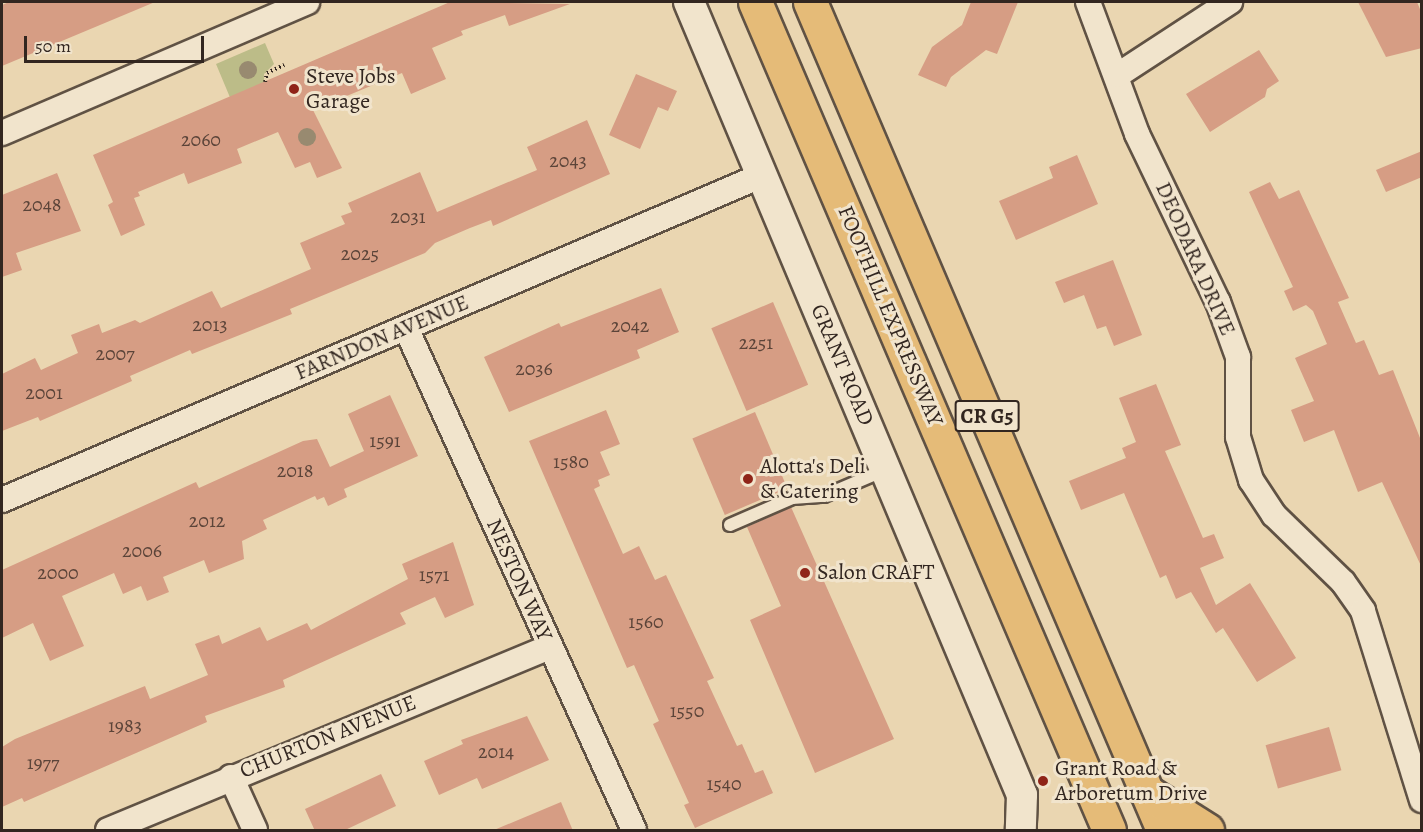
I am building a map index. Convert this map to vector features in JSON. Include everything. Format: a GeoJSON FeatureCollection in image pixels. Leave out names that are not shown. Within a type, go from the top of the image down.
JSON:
{"type":"FeatureCollection","features":[{"type":"Feature","properties":{"kind":"highway","name":"FOOTHILL EXPRESSWAY"},"geometry":{"type":"LineString","coordinates":[[755,2],[1105,826]]}},
{"type":"Feature","properties":{"kind":"highway","name":"CR G5"},"geometry":{"type":"LineString","coordinates":[[810,2],[1163,831]]}},
{"type":"Feature","properties":{"kind":"highway"},"geometry":{"type":"LineString","coordinates":[[1147,792],[1207,831]]}},
{"type":"Feature","properties":{"kind":"street"},"geometry":{"type":"LineString","coordinates":[[2,133],[307,2]]}},
{"type":"Feature","properties":{"kind":"street","name":"GRANT ROAD"},"geometry":{"type":"LineString","coordinates":[[689,2],[1022,795],[1021,831]]}},
{"type":"Feature","properties":{"kind":"street","name":"DEODARA DRIVE"},"geometry":{"type":"LineString","coordinates":[[1088,2],[1118,75],[1137,134],[1218,302],[1238,357],[1238,437],[1251,480],[1275,515],[1343,582],[1364,610],[1422,800]]}},
{"type":"Feature","properties":{"kind":"street"},"geometry":{"type":"LineString","coordinates":[[1118,75],[1230,2]]}},
{"type":"Feature","properties":{"kind":"street","name":"FARNDON AVENUE"},"geometry":{"type":"LineString","coordinates":[[2,500],[763,175]]}},
{"type":"Feature","properties":{"kind":"street","name":"NESTON WAY"},"geometry":{"type":"LineString","coordinates":[[406,327],[634,831]]}},
{"type":"Feature","properties":{"kind":"street","name":"CHURTON AVENUE"},"geometry":{"type":"LineString","coordinates":[[108,831],[231,777],[549,647]]}},
{"type":"Feature","properties":{"kind":"street"},"geometry":{"type":"LineString","coordinates":[[231,777],[255,831]]}},
{"type":"Feature","properties":{"kind":"lane"},"geometry":{"type":"LineString","coordinates":[[730,525],[792,498],[824,496],[886,469]]}},
{"type":"Feature","properties":{"kind":"path"},"geometry":{"type":"LineString","coordinates":[[265,82],[267,73],[284,65]]}},
{"type":"Feature","properties":{"kind":"green space"},"geometry":{"type":"Polygon","coordinates":[[[265,43],[274,64],[264,74],[264,82],[234,107],[216,64],[265,43]]]}},
{"type":"Feature","properties":{"kind":"building"},"geometry":{"type":"Polygon","coordinates":[[[9,2],[155,2],[2,66],[2,5],[9,2]]]}},
{"type":"Feature","properties":{"kind":"building"},"geometry":{"type":"Polygon","coordinates":[[[450,2],[570,4],[509,26],[505,15],[461,31],[463,35],[432,48],[446,79],[411,94],[402,73],[313,110],[342,168],[317,178],[310,162],[295,168],[278,132],[237,149],[242,163],[188,184],[184,173],[138,192],[140,196],[134,198],[145,225],[121,236],[108,205],[113,202],[93,155],[450,2]]]}},
{"type":"Feature","properties":{"kind":"building"},"geometry":{"type":"Polygon","coordinates":[[[971,2],[1018,2],[997,54],[986,50],[951,77],[946,87],[918,75],[932,47],[962,25],[971,2]]]}},
{"type":"Feature","properties":{"kind":"building"},"geometry":{"type":"Polygon","coordinates":[[[1358,2],[1417,2],[1422,14],[1422,48],[1386,57],[1358,2]]]}},
{"type":"Feature","properties":{"kind":"building"},"geometry":{"type":"Polygon","coordinates":[[[1259,50],[1279,81],[1267,89],[1265,97],[1210,132],[1186,94],[1259,50]]]}},
{"type":"Feature","properties":{"kind":"building"},"geometry":{"type":"Polygon","coordinates":[[[636,74],[677,91],[668,111],[658,107],[640,149],[609,135],[636,74]]]}},
{"type":"Feature","properties":{"kind":"building"},"geometry":{"type":"Polygon","coordinates":[[[587,120],[610,174],[493,226],[491,220],[435,243],[425,253],[290,309],[292,314],[192,354],[190,350],[130,376],[132,381],[40,421],[38,417],[2,431],[2,374],[35,358],[41,370],[78,353],[71,335],[99,324],[102,333],[135,320],[140,323],[212,291],[221,308],[311,269],[300,243],[345,224],[341,216],[352,212],[348,203],[420,172],[437,212],[537,170],[527,147],[587,120]]]}},
{"type":"Feature","properties":{"kind":"building"},"geometry":{"type":"Polygon","coordinates":[[[1422,151],[1422,177],[1386,192],[1376,170],[1422,151]]]}},
{"type":"Feature","properties":{"kind":"building"},"geometry":{"type":"Polygon","coordinates":[[[1077,155],[1098,204],[1016,240],[999,201],[1053,178],[1049,167],[1077,155]]]}},
{"type":"Feature","properties":{"kind":"building"},"geometry":{"type":"Polygon","coordinates":[[[57,173],[81,231],[16,253],[22,270],[2,277],[2,195],[57,173]]]}},
{"type":"Feature","properties":{"kind":"building"},"geometry":{"type":"Polygon","coordinates":[[[1270,182],[1279,199],[1299,190],[1349,298],[1338,302],[1356,343],[1364,340],[1379,375],[1393,370],[1422,443],[1422,568],[1382,482],[1358,492],[1334,430],[1304,442],[1291,410],[1314,401],[1295,358],[1327,344],[1313,311],[1306,305],[1293,311],[1284,291],[1293,287],[1249,192],[1270,182]]]}},
{"type":"Feature","properties":{"kind":"building"},"geometry":{"type":"Polygon","coordinates":[[[1113,260],[1142,335],[1114,346],[1106,326],[1097,329],[1084,295],[1064,303],[1055,282],[1113,260]]]}},
{"type":"Feature","properties":{"kind":"building"},"geometry":{"type":"Polygon","coordinates":[[[661,288],[679,332],[637,350],[640,358],[509,412],[484,357],[559,323],[561,327],[661,288]]]}},
{"type":"Feature","properties":{"kind":"building"},"geometry":{"type":"Polygon","coordinates":[[[773,302],[808,385],[746,411],[711,328],[773,302]]]}},
{"type":"Feature","properties":{"kind":"building"},"geometry":{"type":"Polygon","coordinates":[[[1156,384],[1181,445],[1165,451],[1203,538],[1214,534],[1224,558],[1200,568],[1216,605],[1250,583],[1296,658],[1257,682],[1223,628],[1216,633],[1191,592],[1176,599],[1166,575],[1160,578],[1124,493],[1081,510],[1069,481],[1126,458],[1122,448],[1136,442],[1119,398],[1156,384]]]}},
{"type":"Feature","properties":{"kind":"building"},"geometry":{"type":"Polygon","coordinates":[[[390,395],[418,456],[344,489],[347,497],[328,506],[324,497],[317,500],[315,496],[263,520],[267,529],[242,541],[244,559],[209,573],[204,560],[163,577],[169,592],[147,601],[141,586],[123,594],[114,573],[62,596],[84,646],[50,661],[33,623],[2,638],[2,570],[196,482],[199,488],[303,441],[317,439],[330,467],[364,451],[348,414],[390,395]]]}},
{"type":"Feature","properties":{"kind":"building"},"geometry":{"type":"Polygon","coordinates":[[[606,410],[620,444],[600,452],[610,475],[598,480],[600,486],[594,489],[623,554],[639,546],[655,580],[666,575],[714,678],[707,681],[737,746],[742,744],[755,773],[763,770],[773,793],[695,828],[684,805],[689,803],[653,724],[659,721],[634,665],[627,668],[529,441],[606,410]]]}},
{"type":"Feature","properties":{"kind":"building"},"geometry":{"type":"Polygon","coordinates":[[[755,412],[787,488],[725,515],[692,439],[755,412]]]}},
{"type":"Feature","properties":{"kind":"building"},"geometry":{"type":"Polygon","coordinates":[[[791,507],[894,739],[815,773],[750,620],[781,606],[747,527],[791,507]]]}},
{"type":"Feature","properties":{"kind":"building"},"geometry":{"type":"Polygon","coordinates":[[[453,542],[474,605],[445,618],[435,597],[400,613],[406,624],[283,680],[285,687],[205,716],[207,722],[24,802],[22,798],[2,807],[2,747],[15,739],[145,686],[150,699],[208,675],[195,644],[219,635],[222,644],[260,627],[267,641],[307,623],[311,630],[408,579],[402,564],[453,542]]]}},
{"type":"Feature","properties":{"kind":"building"},"geometry":{"type":"Polygon","coordinates":[[[527,716],[549,760],[482,789],[477,778],[439,795],[424,761],[463,744],[461,740],[527,716]]]}},
{"type":"Feature","properties":{"kind":"building"},"geometry":{"type":"Polygon","coordinates":[[[1329,727],[1341,770],[1278,788],[1266,745],[1329,727]]]}},
{"type":"Feature","properties":{"kind":"building"},"geometry":{"type":"Polygon","coordinates":[[[381,774],[396,806],[343,831],[315,831],[305,809],[381,774]]]}},
{"type":"Feature","properties":{"kind":"building"},"geometry":{"type":"Polygon","coordinates":[[[561,802],[573,831],[494,831],[494,830],[561,802]]]}},
{"type":"Feature","properties":{"kind":"place","name":"Steve Jobs Garage"},"geometry":{"type":"Point","coordinates":[294,89]}},
{"type":"Feature","properties":{"kind":"place","name":"Alotta's Deli & Catering"},"geometry":{"type":"Point","coordinates":[748,479]}},
{"type":"Feature","properties":{"kind":"place","name":"Salon CRAFT"},"geometry":{"type":"Point","coordinates":[805,573]}},
{"type":"Feature","properties":{"kind":"place","name":"Grant Road & Arboretum Drive"},"geometry":{"type":"Point","coordinates":[1043,781]}}]}
